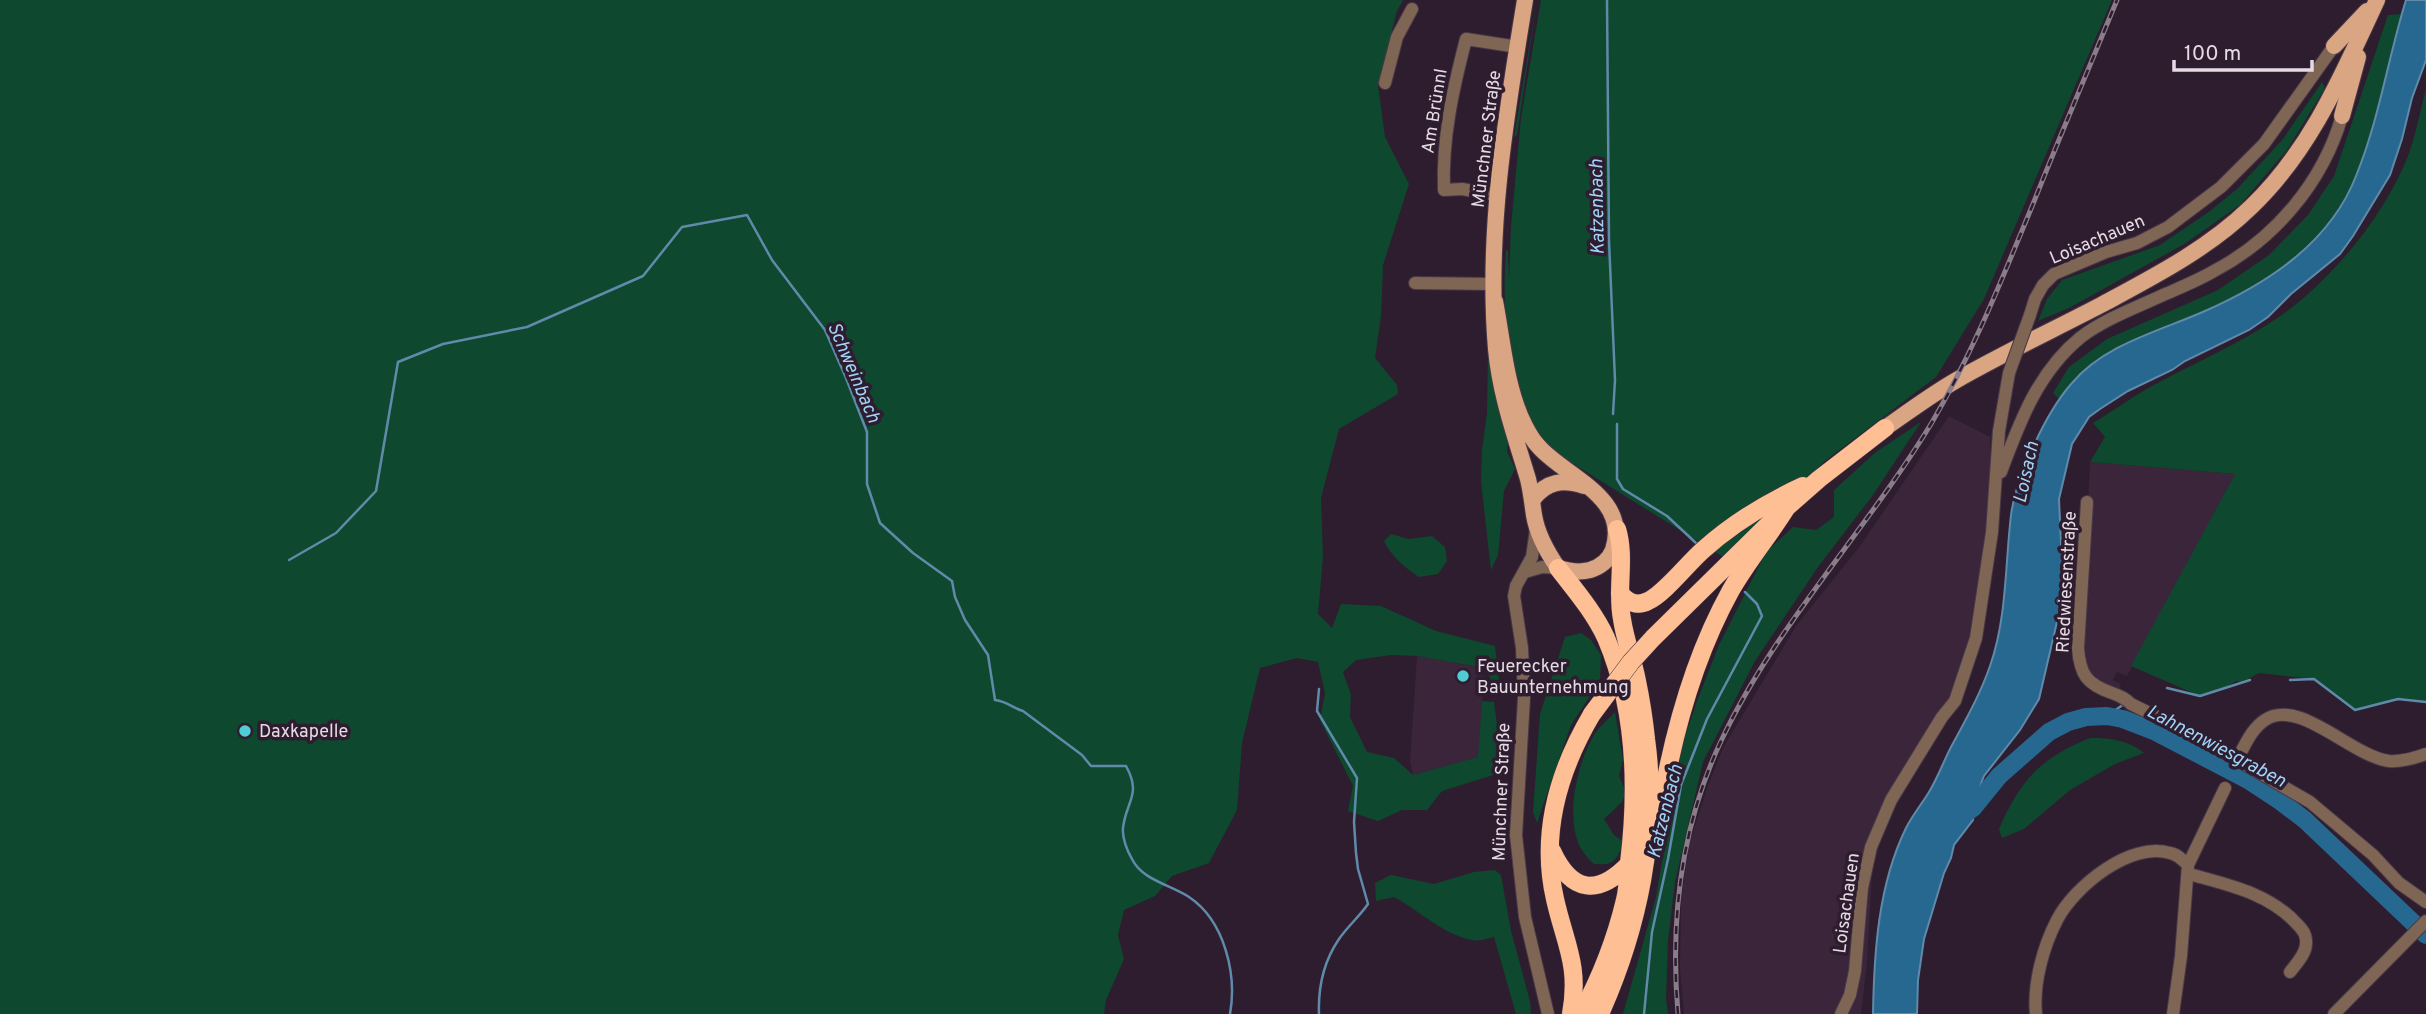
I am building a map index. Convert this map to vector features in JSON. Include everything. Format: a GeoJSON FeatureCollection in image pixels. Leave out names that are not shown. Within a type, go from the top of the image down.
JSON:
{"type":"FeatureCollection","features":[{"type":"Feature","properties":{"kind":"highway"},"geometry":{"type":"LineString","coordinates":[[1571,1014],[1575,975],[1572,954],[1551,882],[1550,847],[1553,813],[1563,773],[1576,742],[1592,714],[1631,662],[1653,638],[1760,531],[1819,479],[1885,428]]}},
{"type":"Feature","properties":{"kind":"highway"},"geometry":{"type":"LineString","coordinates":[[1620,593],[1630,603],[1651,600],[1724,533],[1783,496],[1819,479]]}},
{"type":"Feature","properties":{"kind":"highway"},"geometry":{"type":"LineString","coordinates":[[1550,847],[1566,876],[1580,884],[1597,885],[1637,865],[1655,848],[1674,743],[1697,666],[1731,590],[1785,510]]}},
{"type":"Feature","properties":{"kind":"highway"},"geometry":{"type":"LineString","coordinates":[[1581,1014],[1597,981],[1637,865],[1649,791],[1647,743],[1637,680],[1621,615],[1620,548],[1617,529]]}},
{"type":"Feature","properties":{"kind":"highway"},"geometry":{"type":"LineString","coordinates":[[1558,568],[1585,603],[1605,637],[1621,684],[1630,733],[1639,899],[1628,942],[1600,1014]]}},
{"type":"Feature","properties":{"kind":"main road","name":"Münchner Straße"},"geometry":{"type":"LineString","coordinates":[[1519,427],[1496,350],[1496,195],[1525,0]]}},
{"type":"Feature","properties":{"kind":"main road"},"geometry":{"type":"LineString","coordinates":[[2334,46],[2374,7]]}},
{"type":"Feature","properties":{"kind":"main road"},"geometry":{"type":"LineString","coordinates":[[2342,116],[2374,7]]}},
{"type":"Feature","properties":{"kind":"main road"},"geometry":{"type":"LineString","coordinates":[[1885,428],[1956,381],[2130,289],[2228,228],[2253,206],[2301,149],[2328,102],[2374,7]]}},
{"type":"Feature","properties":{"kind":"main road"},"geometry":{"type":"LineString","coordinates":[[1519,427],[1538,447],[1590,488],[1605,504],[1617,529],[1611,554],[1602,564],[1584,571],[1558,568],[1536,525],[1519,427]]}},
{"type":"Feature","properties":{"kind":"main road"},"geometry":{"type":"LineString","coordinates":[[1533,499],[1546,486],[1557,482],[1571,482],[1590,488]]}},
{"type":"Feature","properties":{"kind":"street"},"geometry":{"type":"LineString","coordinates":[[1385,83],[1397,37],[1412,9]]}},
{"type":"Feature","properties":{"kind":"street","name":"Am Brünnl"},"geometry":{"type":"LineString","coordinates":[[1496,195],[1462,189],[1444,190],[1450,102],[1466,39],[1518,47]]}},
{"type":"Feature","properties":{"kind":"street","name":"Loisachauen"},"geometry":{"type":"LineString","coordinates":[[1841,1014],[1850,995],[1855,971],[1862,888],[1871,847],[1891,800],[1942,717],[1955,701],[1976,638],[1996,485],[1999,432],[2009,373],[2043,285],[2054,274],[2106,252],[2137,243],[2168,227],[2221,187],[2277,127],[2334,46]]}},
{"type":"Feature","properties":{"kind":"street","name":"Loisachauen"},"geometry":{"type":"LineString","coordinates":[[1996,485],[2025,409],[2057,360],[2082,337],[2110,320],[2213,272],[2260,241],[2284,219],[2303,195],[2325,159],[2342,116]]}},
{"type":"Feature","properties":{"kind":"street"},"geometry":{"type":"LineString","coordinates":[[1415,283],[1495,293]]}},
{"type":"Feature","properties":{"kind":"street","name":"Riedwiesenstraße"},"geometry":{"type":"LineString","coordinates":[[2087,502],[2078,648],[2085,677],[2097,688],[2128,701],[2310,802],[2373,855],[2399,883],[2424,897]]}},
{"type":"Feature","properties":{"kind":"street","name":"Münchner Straße"},"geometry":{"type":"LineString","coordinates":[[1536,525],[1534,550],[1514,596],[1522,648],[1524,698],[1516,835],[1525,917],[1548,1014]]}},
{"type":"Feature","properties":{"kind":"street"},"geometry":{"type":"LineString","coordinates":[[1525,572],[1542,567],[1558,568]]}},
{"type":"Feature","properties":{"kind":"street"},"geometry":{"type":"LineString","coordinates":[[2237,760],[2255,728],[2271,717],[2298,715],[2344,743],[2376,758],[2392,761],[2426,754]]}},
{"type":"Feature","properties":{"kind":"street"},"geometry":{"type":"LineString","coordinates":[[2173,1014],[2188,869],[2225,788]]}},
{"type":"Feature","properties":{"kind":"street"},"geometry":{"type":"LineString","coordinates":[[2036,1014],[2038,976],[2057,920],[2078,892],[2104,870],[2130,856],[2153,852],[2170,852],[2188,869],[2252,892],[2290,916],[2304,932],[2307,943],[2290,972]]}},
{"type":"Feature","properties":{"kind":"street"},"geometry":{"type":"LineString","coordinates":[[2334,1014],[2426,921]]}},
{"type":"Feature","properties":{"kind":"shaded area"},"geometry":{"type":"Polygon","coordinates":[[[1949,416],[1990,437],[1991,467],[1997,496],[1958,702],[1897,796],[1873,854],[1867,963],[1861,1014],[1684,1014],[1680,968],[1681,900],[1689,845],[1724,746],[1796,626],[1860,546],[1949,416]]]}},
{"type":"Feature","properties":{"kind":"shaded area"},"geometry":{"type":"Polygon","coordinates":[[[2090,462],[2235,474],[2127,676],[2117,672],[2113,680],[2121,684],[2117,694],[2086,676],[2081,647],[2090,462]]]}},
{"type":"Feature","properties":{"kind":"shaded area"},"geometry":{"type":"Polygon","coordinates":[[[1417,656],[1484,668],[1479,757],[1413,775],[1410,761],[1417,656]]]}},
{"type":"Feature","properties":{"kind":"green space"},"geometry":{"type":"Polygon","coordinates":[[[0,0],[1403,0],[1397,11],[1378,85],[1385,137],[1409,184],[1383,265],[1381,316],[1375,358],[1397,385],[1398,394],[1339,429],[1321,498],[1323,557],[1318,614],[1332,628],[1341,604],[1381,606],[1436,631],[1495,646],[1499,680],[1491,680],[1484,668],[1417,656],[1391,655],[1356,660],[1343,672],[1351,695],[1350,717],[1367,752],[1394,758],[1413,775],[1478,757],[1482,701],[1494,702],[1503,772],[1442,791],[1427,810],[1402,810],[1378,821],[1348,811],[1353,786],[1320,720],[1325,693],[1318,662],[1297,658],[1260,668],[1242,743],[1237,810],[1209,863],[1172,876],[1155,896],[1124,910],[1118,935],[1124,959],[1106,1000],[1104,1014],[0,1014],[0,0]]]}},
{"type":"Feature","properties":{"kind":"green space"},"geometry":{"type":"Polygon","coordinates":[[[1537,0],[1517,135],[1514,137],[1537,0]]]}},
{"type":"Feature","properties":{"kind":"green space"},"geometry":{"type":"Polygon","coordinates":[[[1541,0],[2112,0],[1984,299],[1936,377],[1825,461],[1782,502],[1736,565],[1551,450],[1535,433],[1515,385],[1506,326],[1506,250],[1509,280],[1521,118],[1541,0]]]}},
{"type":"Feature","properties":{"kind":"green space"},"geometry":{"type":"Polygon","coordinates":[[[2402,14],[2364,159],[2356,179],[2326,227],[2286,265],[2263,281],[2239,295],[2101,359],[2086,370],[2060,400],[2053,393],[2069,367],[2107,339],[2218,290],[2269,255],[2308,215],[2334,176],[2388,15],[2402,14]]]}},
{"type":"Feature","properties":{"kind":"green space"},"geometry":{"type":"Polygon","coordinates":[[[2322,82],[2325,88],[2287,150],[2241,204],[2186,243],[2069,308],[2038,321],[2047,299],[2062,280],[2160,245],[2237,189],[2283,139],[2322,82]]]}},
{"type":"Feature","properties":{"kind":"green space"},"geometry":{"type":"Polygon","coordinates":[[[2426,89],[2426,701],[2397,698],[2355,710],[2314,679],[2259,673],[2242,682],[2236,681],[2221,690],[2200,696],[2131,666],[2235,474],[2090,462],[2105,437],[2093,423],[2152,386],[2264,327],[2299,302],[2337,266],[2371,223],[2398,178],[2411,148],[2426,89]]]}},
{"type":"Feature","properties":{"kind":"green space"},"geometry":{"type":"Polygon","coordinates":[[[1488,349],[1508,438],[1507,451],[1515,469],[1504,491],[1498,555],[1491,570],[1481,482],[1487,413],[1488,349]]]}},
{"type":"Feature","properties":{"kind":"green space"},"geometry":{"type":"Polygon","coordinates":[[[1921,422],[1873,495],[1818,567],[1755,661],[1703,762],[1675,882],[1668,941],[1668,1014],[1623,1014],[1656,897],[1681,748],[1719,645],[1766,552],[1793,527],[1816,530],[1834,517],[1834,490],[1876,452],[1921,422]]]}},
{"type":"Feature","properties":{"kind":"green space"},"geometry":{"type":"Polygon","coordinates":[[[1391,534],[1409,539],[1432,536],[1445,547],[1447,561],[1438,574],[1419,577],[1387,547],[1384,541],[1391,534]]]}},
{"type":"Feature","properties":{"kind":"green space"},"geometry":{"type":"Polygon","coordinates":[[[1581,633],[1591,640],[1601,655],[1600,681],[1571,725],[1537,823],[1533,812],[1540,714],[1565,637],[1581,633]]]}},
{"type":"Feature","properties":{"kind":"green space"},"geometry":{"type":"Polygon","coordinates":[[[1615,712],[1623,760],[1619,776],[1626,792],[1622,802],[1604,819],[1614,835],[1624,842],[1611,863],[1594,864],[1581,848],[1575,830],[1573,816],[1576,786],[1590,743],[1598,729],[1615,712]]]}},
{"type":"Feature","properties":{"kind":"green space"},"geometry":{"type":"Polygon","coordinates":[[[2090,738],[2118,741],[2132,745],[2144,753],[2115,764],[2070,790],[2024,829],[2002,838],[1999,829],[2024,784],[2045,763],[2090,738]]]}},
{"type":"Feature","properties":{"kind":"green space"},"geometry":{"type":"Polygon","coordinates":[[[1495,870],[1501,875],[1531,1014],[1516,1014],[1494,937],[1478,941],[1461,937],[1394,897],[1376,901],[1375,883],[1391,875],[1434,884],[1474,872],[1495,870]]]}},
{"type":"Feature","properties":{"kind":"water","name":"Loisach"},"geometry":{"type":"Polygon","coordinates":[[[2406,0],[2426,0],[2426,60],[2390,175],[2340,254],[2291,294],[2268,317],[2249,330],[2128,391],[2100,409],[2089,417],[2072,444],[2059,499],[2062,565],[2060,609],[2039,699],[2020,730],[1984,776],[1975,799],[1973,820],[1954,845],[1924,939],[1918,980],[1917,1014],[1873,1014],[1876,943],[1889,873],[1906,828],[1935,782],[1990,666],[2003,610],[2014,500],[2026,464],[2043,427],[2062,395],[2100,358],[2134,340],[2252,288],[2274,274],[2313,241],[2345,200],[2356,176],[2377,111],[2406,0]]]}},
{"type":"Feature","properties":{"kind":"waterway","name":"Katzenbach"},"geometry":{"type":"LineString","coordinates":[[1607,0],[1609,241],[1615,380],[1613,414]]}},
{"type":"Feature","properties":{"kind":"waterway","name":"Schweinbach"},"geometry":{"type":"LineString","coordinates":[[289,560],[336,533],[376,491],[398,362],[443,344],[527,327],[643,276],[682,227],[747,215],[772,260],[825,330],[846,378],[867,432],[867,484],[880,523],[913,553],[952,581],[955,597],[965,620],[988,655],[995,700],[1023,711],[1082,755],[1091,766],[1126,766],[1133,784],[1132,798],[1123,828],[1128,852],[1143,872],[1189,897],[1212,920],[1220,934],[1230,966],[1230,1014]]}},
{"type":"Feature","properties":{"kind":"waterway","name":"Katzenbach"},"geometry":{"type":"LineString","coordinates":[[1617,424],[1617,479],[1623,489],[1667,516],[1696,543]]}},
{"type":"Feature","properties":{"kind":"waterway","name":"Katzenbach"},"geometry":{"type":"LineString","coordinates":[[1644,1014],[1652,932],[1681,785],[1707,719],[1762,616],[1757,604],[1745,592]]}},
{"type":"Feature","properties":{"kind":"waterway"},"geometry":{"type":"LineString","coordinates":[[2290,680],[2314,679],[2355,710],[2398,699],[2426,702]]}},
{"type":"Feature","properties":{"kind":"waterway"},"geometry":{"type":"LineString","coordinates":[[2167,688],[2200,696],[2250,680]]}},
{"type":"Feature","properties":{"kind":"waterway"},"geometry":{"type":"LineString","coordinates":[[1319,689],[1317,711],[1357,778],[1354,822],[1356,853],[1368,904],[1342,934],[1329,956],[1321,985],[1319,1014]]}},
{"type":"Feature","properties":{"kind":"waterway"},"geometry":{"type":"LineString","coordinates":[[2107,716],[2124,704]]}},
{"type":"Feature","properties":{"kind":"waterway","name":"Lahnenwiesgraben"},"geometry":{"type":"LineString","coordinates":[[1954,821],[1973,808],[1999,776],[2049,732],[2068,722],[2086,717],[2107,716],[2123,719],[2154,731],[2248,780],[2280,801],[2305,820],[2426,935]]}},
{"type":"Feature","properties":{"kind":"railway"},"geometry":{"type":"LineString","coordinates":[[1678,1014],[1676,943],[1682,874],[1697,805],[1722,739],[1768,657],[1906,464],[1946,397],[1998,288],[2117,0]]}},
{"type":"Feature","properties":{"kind":"place","name":"Feuerecker Bauunternehmung"},"geometry":{"type":"Point","coordinates":[1463,676]}},
{"type":"Feature","properties":{"kind":"place","name":"Daxkapelle"},"geometry":{"type":"Point","coordinates":[245,731]}}]}
